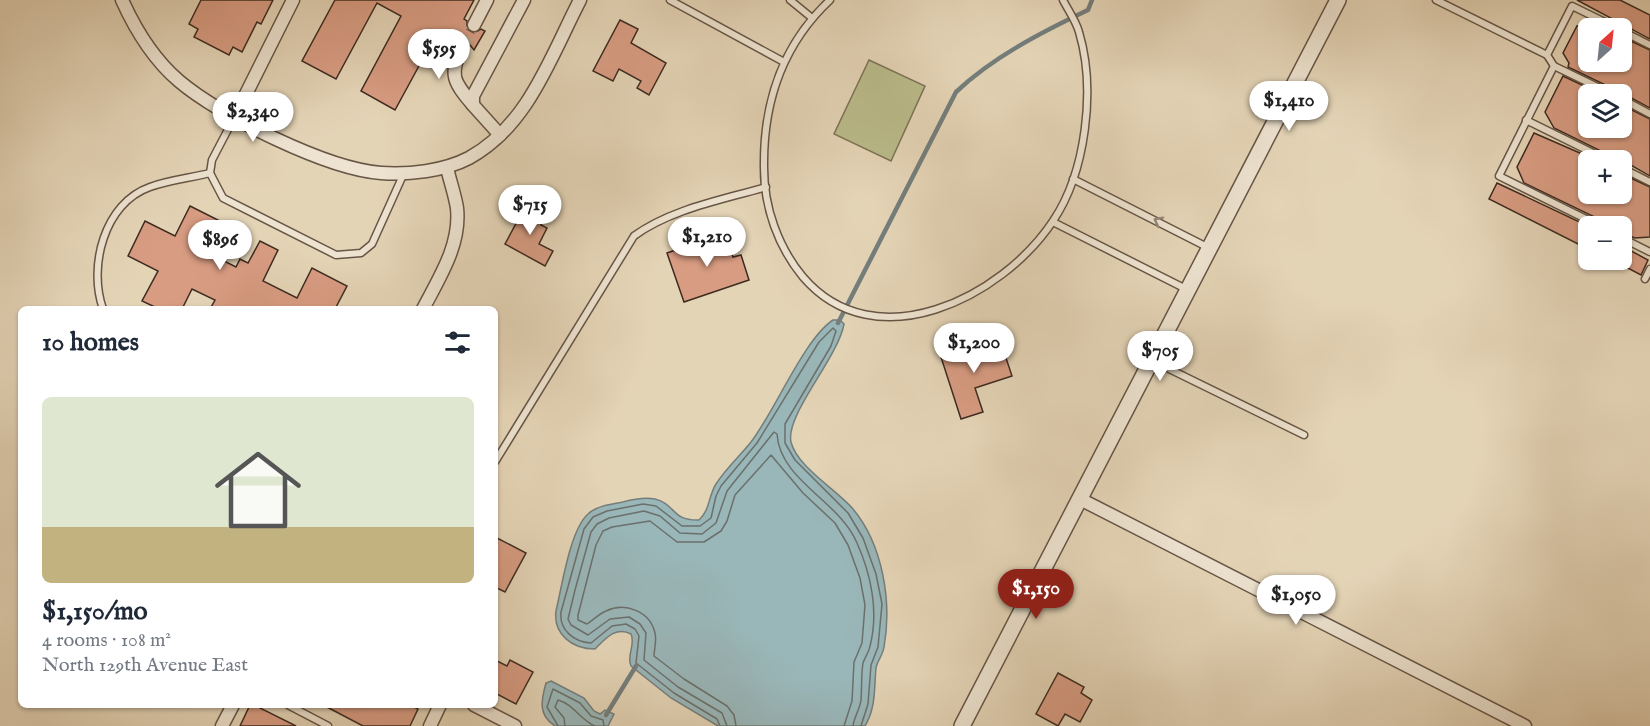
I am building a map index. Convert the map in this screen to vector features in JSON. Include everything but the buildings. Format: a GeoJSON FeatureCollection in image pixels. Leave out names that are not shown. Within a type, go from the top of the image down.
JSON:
{"type":"FeatureCollection","features":[{"type":"Feature","properties":{"kind":"street"},"geometry":{"type":"LineString","coordinates":[[122,0],[135,28],[157,59],[178,81],[208,104],[288,144],[334,161],[379,173],[404,173],[447,168],[469,158],[500,135],[518,117],[527,102],[579,0]]}},
{"type":"Feature","properties":{"kind":"street"},"geometry":{"type":"LineString","coordinates":[[234,118],[293,0]]}},
{"type":"Feature","properties":{"kind":"street"},"geometry":{"type":"LineString","coordinates":[[474,25],[487,0]]}},
{"type":"Feature","properties":{"kind":"street"},"geometry":{"type":"LineString","coordinates":[[473,105],[473,96],[524,0]]}},
{"type":"Feature","properties":{"kind":"street"},"geometry":{"type":"LineString","coordinates":[[962,726],[1338,0]]}},
{"type":"Feature","properties":{"kind":"street"},"geometry":{"type":"LineString","coordinates":[[462,47],[453,67],[454,78],[473,105],[500,135]]}},
{"type":"Feature","properties":{"kind":"street"},"geometry":{"type":"LineString","coordinates":[[425,306],[447,263],[457,227],[457,208],[447,168]]}},
{"type":"Feature","properties":{"kind":"street"},"geometry":{"type":"LineString","coordinates":[[1080,498],[1526,726]]}},
{"type":"Feature","properties":{"kind":"street"},"geometry":{"type":"LineString","coordinates":[[222,726],[231,708]]}},
{"type":"Feature","properties":{"kind":"street"},"geometry":{"type":"LineString","coordinates":[[430,726],[439,708]]}},
{"type":"Feature","properties":{"kind":"street"},"geometry":{"type":"LineString","coordinates":[[480,708],[515,726]]}},
{"type":"Feature","properties":{"kind":"lane"},"geometry":{"type":"LineString","coordinates":[[670,0],[784,62]]}},
{"type":"Feature","properties":{"kind":"lane"},"geometry":{"type":"LineString","coordinates":[[790,0],[812,18]]}},
{"type":"Feature","properties":{"kind":"lane"},"geometry":{"type":"LineString","coordinates":[[830,0],[812,18],[784,62],[767,112],[764,139],[766,187],[775,228],[791,263],[823,296],[853,313],[890,317],[915,316],[952,303],[981,289],[1004,272],[1053,222],[1073,179],[1084,134],[1088,78],[1079,31],[1063,0]]}},
{"type":"Feature","properties":{"kind":"lane"},"geometry":{"type":"LineString","coordinates":[[1436,0],[1546,55],[1554,66],[1591,84]]}},
{"type":"Feature","properties":{"kind":"lane"},"geometry":{"type":"LineString","coordinates":[[1546,55],[1572,6],[1597,18]]}},
{"type":"Feature","properties":{"kind":"lane"},"geometry":{"type":"LineString","coordinates":[[1632,36],[1650,45]]}},
{"type":"Feature","properties":{"kind":"lane"},"geometry":{"type":"LineString","coordinates":[[1554,66],[1499,176],[1580,216]]}},
{"type":"Feature","properties":{"kind":"lane"},"geometry":{"type":"LineString","coordinates":[[1632,104],[1650,114]]}},
{"type":"Feature","properties":{"kind":"lane"},"geometry":{"type":"LineString","coordinates":[[234,118],[212,160],[210,173],[223,198],[336,255],[361,253],[372,244],[404,173]]}},
{"type":"Feature","properties":{"kind":"lane"},"geometry":{"type":"LineString","coordinates":[[1526,120],[1587,150]]}},
{"type":"Feature","properties":{"kind":"lane"},"geometry":{"type":"LineString","coordinates":[[102,306],[96,276],[98,254],[114,217],[125,203],[150,187],[210,173]]}},
{"type":"Feature","properties":{"kind":"lane"},"geometry":{"type":"LineString","coordinates":[[1632,173],[1650,182]]}},
{"type":"Feature","properties":{"kind":"lane"},"geometry":{"type":"LineString","coordinates":[[1073,179],[1209,249]]}},
{"type":"Feature","properties":{"kind":"lane"},"geometry":{"type":"LineString","coordinates":[[498,457],[634,236],[648,226],[671,216],[766,187]]}},
{"type":"Feature","properties":{"kind":"lane"},"geometry":{"type":"LineString","coordinates":[[1053,222],[1188,290]]}},
{"type":"Feature","properties":{"kind":"lane"},"geometry":{"type":"LineString","coordinates":[[1632,243],[1650,252]]}},
{"type":"Feature","properties":{"kind":"lane"},"geometry":{"type":"LineString","coordinates":[[1645,279],[1650,269]]}},
{"type":"Feature","properties":{"kind":"lane"},"geometry":{"type":"LineString","coordinates":[[1153,361],[1305,435]]}},
{"type":"Feature","properties":{"kind":"lane"},"geometry":{"type":"LineString","coordinates":[[294,708],[328,726]]}},
{"type":"Feature","properties":{"kind":"green space"},"geometry":{"type":"Polygon","coordinates":[[[869,60],[925,86],[891,161],[834,134],[869,60]]]}},
{"type":"Feature","properties":{"kind":"water"},"geometry":{"type":"Polygon","coordinates":[[[833,320],[840,320],[844,324],[840,338],[796,417],[791,431],[791,442],[809,469],[853,509],[872,539],[878,557],[886,593],[887,612],[883,650],[876,668],[871,712],[865,726],[718,726],[671,698],[631,666],[631,634],[616,632],[595,649],[579,646],[566,639],[558,627],[556,611],[568,559],[576,532],[582,522],[591,511],[604,506],[639,499],[655,499],[662,501],[683,518],[699,520],[705,512],[716,484],[760,429],[811,343],[833,320]]]}},
{"type":"Feature","properties":{"kind":"water"},"geometry":{"type":"Polygon","coordinates":[[[551,681],[584,698],[594,711],[600,714],[605,710],[614,714],[608,726],[555,726],[546,717],[542,707],[546,683],[551,681]]]}},
{"type":"Feature","properties":{"kind":"waterway"},"geometry":{"type":"LineString","coordinates":[[838,323],[956,92],[1002,56],[1088,10],[1092,0]]}},
{"type":"Feature","properties":{"kind":"waterway"},"geometry":{"type":"LineString","coordinates":[[606,715],[636,666]]}},
{"type":"Feature","properties":{"kind":"tunnel"},"geometry":{"type":"LineString","coordinates":[[462,47],[474,25]]}}]}
